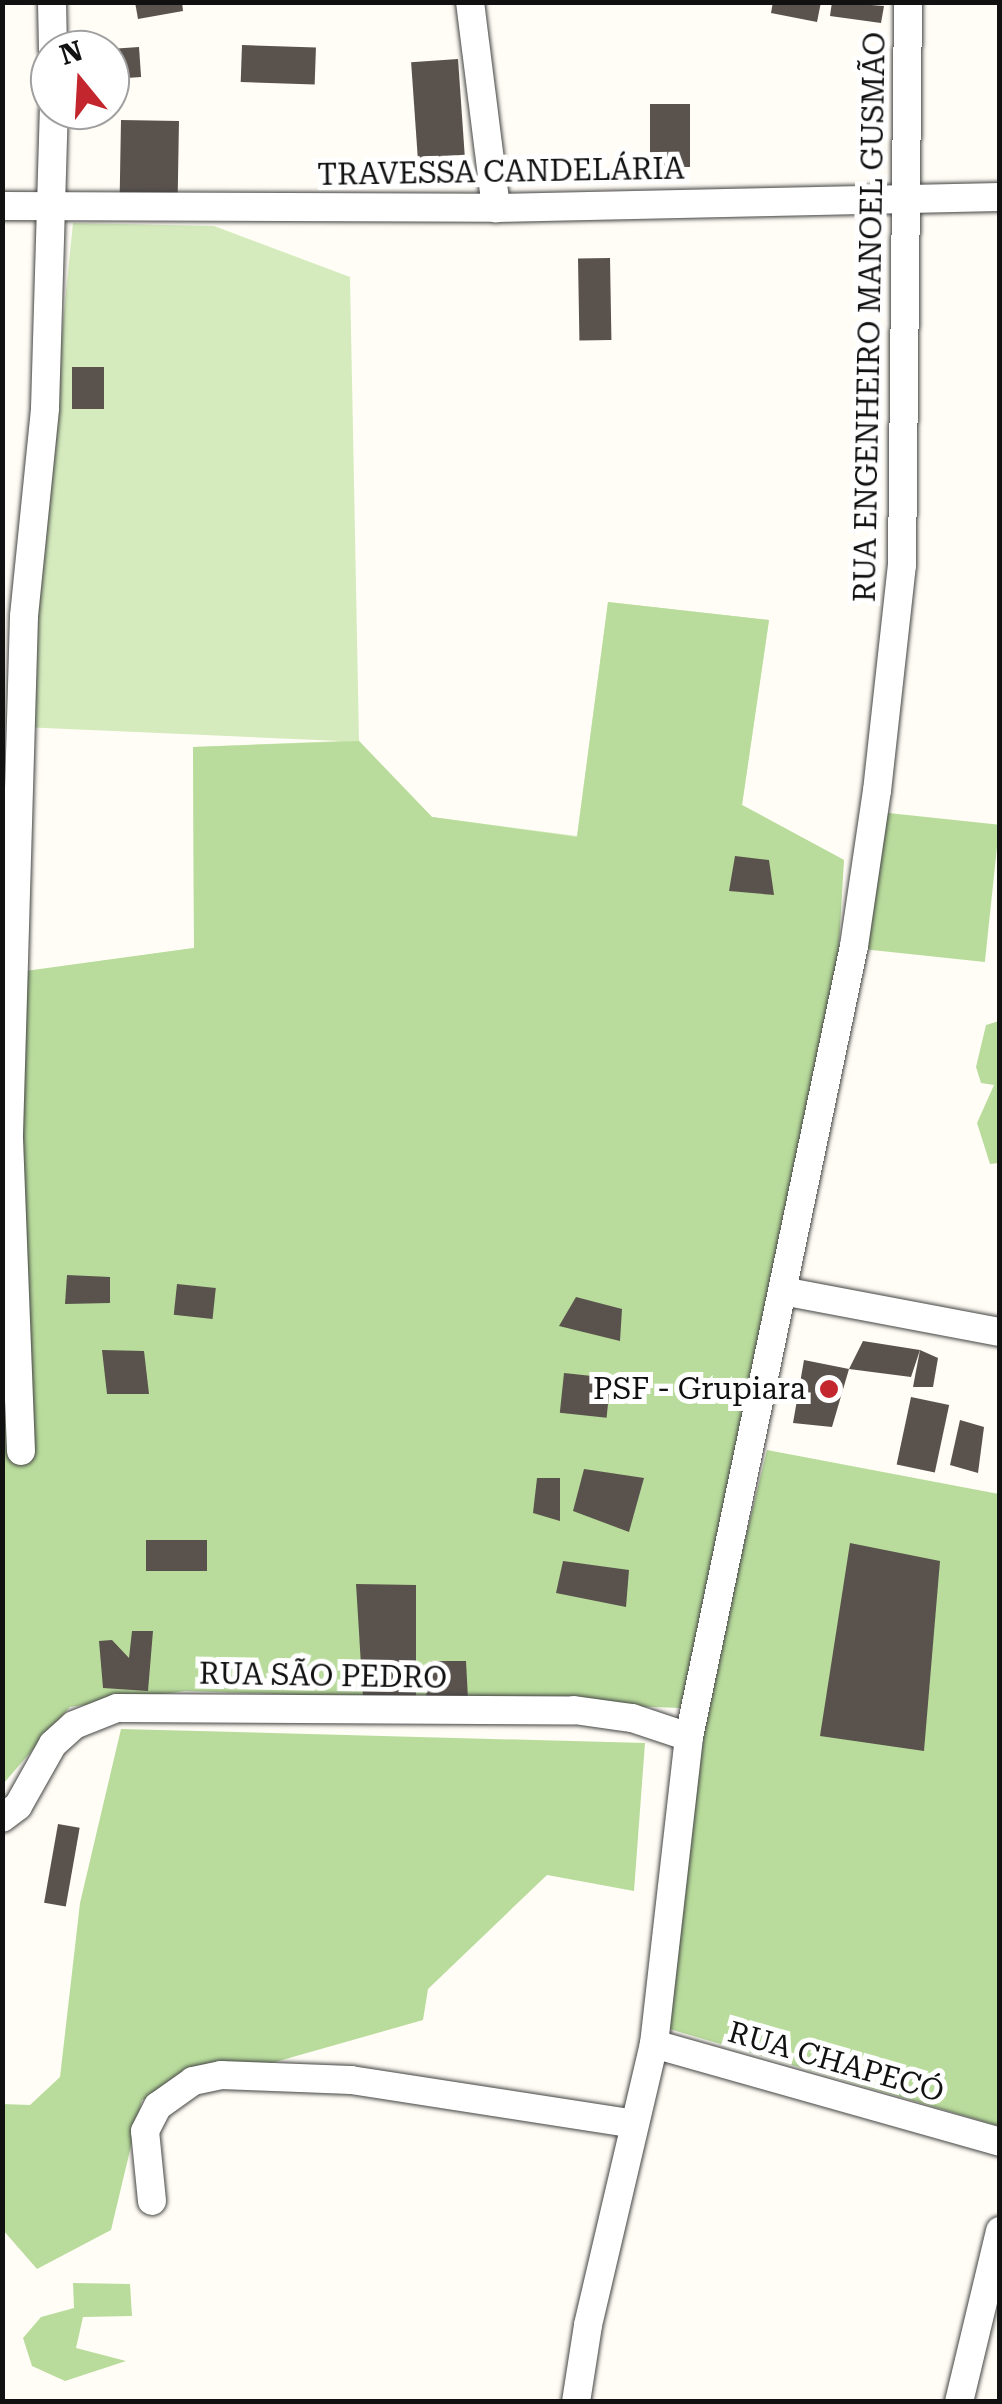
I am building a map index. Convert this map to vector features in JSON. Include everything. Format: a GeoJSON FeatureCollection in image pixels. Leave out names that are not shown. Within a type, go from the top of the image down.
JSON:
{"type":"FeatureCollection","features":[{"type":"Feature","properties":{"kind":"street"},"geometry":{"type":"LineString","coordinates":[[52,2],[53,30]]}},
{"type":"Feature","properties":{"kind":"street"},"geometry":{"type":"LineString","coordinates":[[470,2],[496,208]]}},
{"type":"Feature","properties":{"kind":"street","name":"RUA ENGENHEIRO MANOEL GUSMÃO"},"geometry":{"type":"LineString","coordinates":[[576,2402],[654,2044],[689,1738],[854,946],[877,791],[902,565],[908,2]]}},
{"type":"Feature","properties":{"kind":"street"},"geometry":{"type":"LineString","coordinates":[[21,1451],[12,1038],[24,616],[56,206],[54,130]]}},
{"type":"Feature","properties":{"kind":"street","name":"TRAVESSA CANDELÁRIA"},"geometry":{"type":"LineString","coordinates":[[2,206],[496,208],[1000,197]]}},
{"type":"Feature","properties":{"kind":"street"},"geometry":{"type":"LineString","coordinates":[[782,1290],[1000,1332]]}},
{"type":"Feature","properties":{"kind":"street","name":"RUA SÃO PEDRO"},"geometry":{"type":"LineString","coordinates":[[2,1818],[18,1806],[53,1744],[74,1724],[117,1708],[574,1710],[632,1718],[689,1738]]}},
{"type":"Feature","properties":{"kind":"street","name":"RUA CHAPECÓ"},"geometry":{"type":"LineString","coordinates":[[654,2044],[1000,2142]]}},
{"type":"Feature","properties":{"kind":"street"},"geometry":{"type":"LineString","coordinates":[[152,2201],[145,2131],[158,2106],[192,2081],[221,2074],[351,2080],[635,2124]]}},
{"type":"Feature","properties":{"kind":"street"},"geometry":{"type":"LineString","coordinates":[[960,2402],[1000,2231]]}},
{"type":"Feature","properties":{"kind":"green space"},"geometry":{"type":"Polygon","coordinates":[[[73,223],[214,226],[350,277],[359,741],[432,817],[577,836],[608,602],[769,620],[742,805],[844,860],[783,1291],[57,967],[194,948],[193,747],[340,741],[22,727],[73,223]]]}},
{"type":"Feature","properties":{"kind":"green space"},"geometry":{"type":"Polygon","coordinates":[[[608,602],[769,620],[742,805],[844,860],[833,1047],[681,1708],[185,1691],[70,1707],[3,1784],[3,974],[194,948],[193,747],[359,741],[432,817],[577,837],[608,602]]]}},
{"type":"Feature","properties":{"kind":"green space"},"geometry":{"type":"Polygon","coordinates":[[[879,812],[999,825],[985,962],[865,949],[879,812]]]}},
{"type":"Feature","properties":{"kind":"green space"},"geometry":{"type":"Polygon","coordinates":[[[999,1021],[999,1163],[990,1164],[977,1123],[994,1085],[981,1083],[976,1067],[986,1025],[999,1021]]]}},
{"type":"Feature","properties":{"kind":"green space"},"geometry":{"type":"Polygon","coordinates":[[[767,1450],[999,1494],[999,2126],[666,2028],[695,1744],[767,1450]]]}},
{"type":"Feature","properties":{"kind":"green space"},"geometry":{"type":"Polygon","coordinates":[[[121,1729],[645,1743],[634,1891],[547,1875],[428,1989],[423,2020],[142,2100],[111,2230],[37,2269],[3,2230],[2,2104],[30,2105],[60,2077],[80,1903],[121,1729]]]}},
{"type":"Feature","properties":{"kind":"green space"},"geometry":{"type":"Polygon","coordinates":[[[73,2283],[130,2284],[132,2316],[83,2317],[76,2348],[126,2361],[65,2381],[32,2366],[23,2338],[41,2317],[74,2308],[73,2283]]]}},
{"type":"Feature","properties":{"kind":"building"},"geometry":{"type":"Polygon","coordinates":[[[135,2],[182,2],[183,11],[138,19],[135,2]]]}},
{"type":"Feature","properties":{"kind":"building"},"geometry":{"type":"Polygon","coordinates":[[[773,2],[821,2],[817,22],[771,13],[773,2]]]}},
{"type":"Feature","properties":{"kind":"building"},"geometry":{"type":"Polygon","coordinates":[[[832,2],[884,6],[881,23],[830,16],[832,2]]]}},
{"type":"Feature","properties":{"kind":"building"},"geometry":{"type":"Polygon","coordinates":[[[242,45],[316,48],[315,85],[241,82],[242,45]]]}},
{"type":"Feature","properties":{"kind":"building"},"geometry":{"type":"Polygon","coordinates":[[[139,47],[141,77],[130,78],[130,48],[139,47]]]}},
{"type":"Feature","properties":{"kind":"building"},"geometry":{"type":"Polygon","coordinates":[[[458,59],[465,155],[418,158],[411,62],[458,59]]]}},
{"type":"Feature","properties":{"kind":"building"},"geometry":{"type":"Polygon","coordinates":[[[650,104],[690,104],[690,167],[650,167],[650,104]]]}},
{"type":"Feature","properties":{"kind":"building"},"geometry":{"type":"Polygon","coordinates":[[[130,120],[179,121],[178,194],[120,193],[121,130],[130,130],[130,120]]]}},
{"type":"Feature","properties":{"kind":"building"},"geometry":{"type":"Polygon","coordinates":[[[610,258],[611,340],[579,341],[578,259],[610,258]]]}},
{"type":"Feature","properties":{"kind":"building"},"geometry":{"type":"Polygon","coordinates":[[[72,367],[104,367],[104,409],[72,409],[72,367]]]}},
{"type":"Feature","properties":{"kind":"building"},"geometry":{"type":"Polygon","coordinates":[[[735,856],[769,860],[774,895],[729,891],[735,856]]]}},
{"type":"Feature","properties":{"kind":"building"},"geometry":{"type":"Polygon","coordinates":[[[67,1275],[110,1277],[110,1303],[65,1304],[67,1275]]]}},
{"type":"Feature","properties":{"kind":"building"},"geometry":{"type":"Polygon","coordinates":[[[177,1284],[216,1288],[213,1319],[174,1315],[177,1284]]]}},
{"type":"Feature","properties":{"kind":"building"},"geometry":{"type":"Polygon","coordinates":[[[576,1297],[622,1309],[620,1341],[559,1326],[576,1297]]]}},
{"type":"Feature","properties":{"kind":"building"},"geometry":{"type":"Polygon","coordinates":[[[863,1341],[920,1350],[911,1377],[849,1369],[863,1341]]]}},
{"type":"Feature","properties":{"kind":"building"},"geometry":{"type":"Polygon","coordinates":[[[102,1350],[144,1351],[149,1394],[107,1394],[102,1350]]]}},
{"type":"Feature","properties":{"kind":"building"},"geometry":{"type":"Polygon","coordinates":[[[920,1350],[938,1358],[933,1387],[913,1387],[920,1350]]]}},
{"type":"Feature","properties":{"kind":"building"},"geometry":{"type":"Polygon","coordinates":[[[804,1360],[849,1369],[832,1427],[793,1423],[804,1360]]]}},
{"type":"Feature","properties":{"kind":"building"},"geometry":{"type":"Polygon","coordinates":[[[564,1373],[611,1378],[607,1418],[560,1413],[564,1373]]]}},
{"type":"Feature","properties":{"kind":"building"},"geometry":{"type":"Polygon","coordinates":[[[911,1397],[949,1405],[935,1473],[897,1464],[911,1397]]]}},
{"type":"Feature","properties":{"kind":"building"},"geometry":{"type":"Polygon","coordinates":[[[960,1420],[984,1427],[978,1473],[950,1465],[960,1420]]]}},
{"type":"Feature","properties":{"kind":"building"},"geometry":{"type":"Polygon","coordinates":[[[584,1469],[644,1478],[629,1532],[573,1511],[584,1469]]]}},
{"type":"Feature","properties":{"kind":"building"},"geometry":{"type":"Polygon","coordinates":[[[537,1478],[560,1478],[560,1521],[533,1513],[537,1478]]]}},
{"type":"Feature","properties":{"kind":"building"},"geometry":{"type":"Polygon","coordinates":[[[146,1540],[207,1540],[207,1571],[146,1571],[146,1540]]]}},
{"type":"Feature","properties":{"kind":"building"},"geometry":{"type":"Polygon","coordinates":[[[850,1543],[940,1561],[924,1751],[820,1736],[850,1543]]]}},
{"type":"Feature","properties":{"kind":"building"},"geometry":{"type":"Polygon","coordinates":[[[563,1561],[629,1570],[626,1607],[556,1593],[563,1561]]]}},
{"type":"Feature","properties":{"kind":"building"},"geometry":{"type":"Polygon","coordinates":[[[356,1584],[416,1585],[416,1702],[363,1697],[356,1584]]]}},
{"type":"Feature","properties":{"kind":"building"},"geometry":{"type":"Polygon","coordinates":[[[132,1631],[153,1631],[148,1691],[103,1688],[99,1641],[112,1640],[129,1658],[132,1631]]]}},
{"type":"Feature","properties":{"kind":"building"},"geometry":{"type":"Polygon","coordinates":[[[431,1661],[466,1661],[468,1699],[426,1697],[431,1661]]]}},
{"type":"Feature","properties":{"kind":"building"},"geometry":{"type":"Polygon","coordinates":[[[58,1824],[80,1828],[66,1907],[44,1903],[58,1824]]]}},
{"type":"Feature","properties":{"kind":"place","name":"PSF - Grupiara"},"geometry":{"type":"Point","coordinates":[829,1389]}}]}
